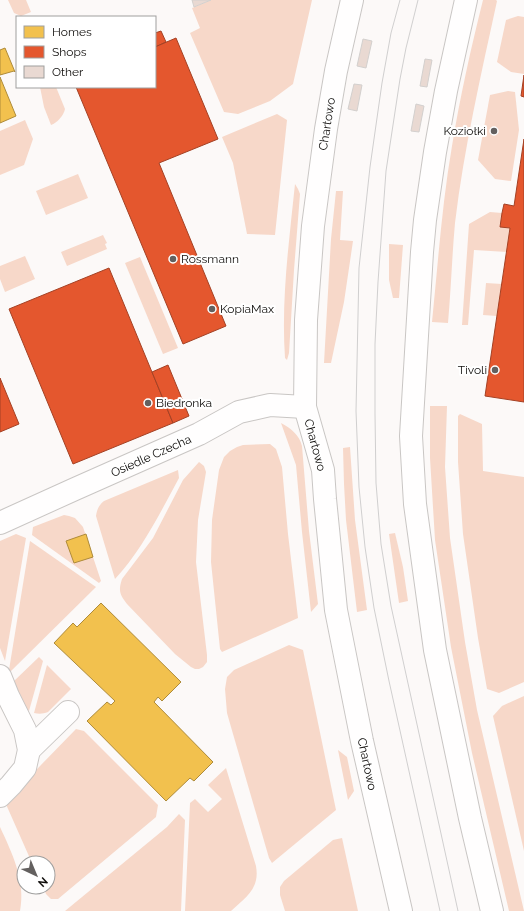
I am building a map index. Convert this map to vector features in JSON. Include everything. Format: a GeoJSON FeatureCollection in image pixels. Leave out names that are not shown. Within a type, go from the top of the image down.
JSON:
{"type":"FeatureCollection","features":[{"type":"Feature","properties":{"kind":"street","name":"Chartowo"},"geometry":{"type":"LineString","coordinates":[[352,0],[336,71],[326,129],[313,226],[306,320],[305,407],[323,470],[336,610],[363,748],[401,911]]}},
{"type":"Feature","properties":{"kind":"street"},"geometry":{"type":"LineString","coordinates":[[466,0],[437,137],[425,220],[411,436],[415,504],[435,650],[470,818],[492,911]]}},
{"type":"Feature","properties":{"kind":"street","name":"Osiedle Czecha"},"geometry":{"type":"LineString","coordinates":[[0,523],[75,488],[200,434],[239,412],[270,405],[305,407]]}},
{"type":"Feature","properties":{"kind":"street"},"geometry":{"type":"LineString","coordinates":[[0,676],[25,730],[29,750],[25,768],[0,796]]}},
{"type":"Feature","properties":{"kind":"street"},"geometry":{"type":"LineString","coordinates":[[29,750],[68,712]]}},
{"type":"Feature","properties":{"kind":"shaded area"},"geometry":{"type":"Polygon","coordinates":[[[8,0],[26,0],[31,12],[21,16],[14,13],[8,0]]]}},
{"type":"Feature","properties":{"kind":"shaded area"},"geometry":{"type":"Polygon","coordinates":[[[211,0],[312,0],[293,84],[270,101],[238,114],[224,112],[190,33],[200,28],[192,8],[211,0]]]}},
{"type":"Feature","properties":{"kind":"shaded area"},"geometry":{"type":"Polygon","coordinates":[[[483,0],[497,1],[473,112],[463,167],[455,223],[448,323],[432,322],[440,234],[455,128],[483,0]]]}},
{"type":"Feature","properties":{"kind":"shaded area"},"geometry":{"type":"Polygon","coordinates":[[[518,16],[524,17],[524,74],[511,72],[497,62],[506,20],[518,16]]]}},
{"type":"Feature","properties":{"kind":"shaded area"},"geometry":{"type":"Polygon","coordinates":[[[40,88],[56,88],[65,109],[63,114],[51,125],[44,107],[40,88]]]}},
{"type":"Feature","properties":{"kind":"shaded area"},"geometry":{"type":"Polygon","coordinates":[[[508,91],[515,92],[519,130],[511,181],[495,179],[478,160],[490,95],[508,91]]]}},
{"type":"Feature","properties":{"kind":"shaded area"},"geometry":{"type":"Polygon","coordinates":[[[277,114],[287,120],[275,235],[247,234],[233,163],[222,137],[277,114]]]}},
{"type":"Feature","properties":{"kind":"shaded area"},"geometry":{"type":"Polygon","coordinates":[[[25,120],[33,139],[24,165],[0,175],[0,131],[25,120]]]}},
{"type":"Feature","properties":{"kind":"shaded area"},"geometry":{"type":"Polygon","coordinates":[[[78,174],[88,198],[46,215],[36,191],[78,174]]]}},
{"type":"Feature","properties":{"kind":"shaded area"},"geometry":{"type":"Polygon","coordinates":[[[295,184],[300,194],[289,353],[287,360],[285,358],[284,314],[288,249],[295,184]]]}},
{"type":"Feature","properties":{"kind":"shaded area"},"geometry":{"type":"Polygon","coordinates":[[[336,191],[343,191],[340,240],[353,241],[344,302],[331,363],[324,363],[331,239],[336,191]]]}},
{"type":"Feature","properties":{"kind":"shaded area"},"geometry":{"type":"Polygon","coordinates":[[[490,212],[502,213],[500,227],[510,228],[507,252],[474,250],[468,325],[462,325],[469,224],[490,212]]]}},
{"type":"Feature","properties":{"kind":"shaded area"},"geometry":{"type":"Polygon","coordinates":[[[103,235],[107,243],[105,244],[107,249],[67,266],[61,252],[103,235]]]}},
{"type":"Feature","properties":{"kind":"shaded area"},"geometry":{"type":"Polygon","coordinates":[[[389,244],[403,245],[399,298],[393,298],[389,280],[389,244]]]}},
{"type":"Feature","properties":{"kind":"shaded area"},"geometry":{"type":"Polygon","coordinates":[[[25,256],[35,279],[5,292],[0,279],[0,266],[25,256]]]}},
{"type":"Feature","properties":{"kind":"shaded area"},"geometry":{"type":"Polygon","coordinates":[[[140,257],[178,348],[163,354],[125,263],[140,257]]]}},
{"type":"Feature","properties":{"kind":"shaded area"},"geometry":{"type":"Polygon","coordinates":[[[486,283],[502,284],[497,316],[483,315],[486,283]]]}},
{"type":"Feature","properties":{"kind":"shaded area"},"geometry":{"type":"Polygon","coordinates":[[[430,406],[447,406],[445,467],[450,538],[465,642],[477,710],[524,911],[509,911],[472,753],[451,647],[435,540],[430,458],[430,406]]]}},
{"type":"Feature","properties":{"kind":"shaded area"},"geometry":{"type":"Polygon","coordinates":[[[460,414],[482,424],[483,471],[524,477],[524,682],[499,693],[487,689],[463,534],[458,462],[458,416],[460,414]]]}},
{"type":"Feature","properties":{"kind":"shaded area"},"geometry":{"type":"Polygon","coordinates":[[[281,423],[294,433],[302,446],[309,531],[318,604],[311,612],[296,465],[281,423]]]}},
{"type":"Feature","properties":{"kind":"shaded area"},"geometry":{"type":"Polygon","coordinates":[[[270,444],[276,449],[282,467],[298,618],[222,652],[220,649],[211,562],[212,520],[219,470],[224,457],[237,447],[243,445],[270,444]]]}},
{"type":"Feature","properties":{"kind":"shaded area"},"geometry":{"type":"Polygon","coordinates":[[[350,447],[355,520],[367,610],[357,612],[346,520],[344,484],[343,448],[350,447]]]}},
{"type":"Feature","properties":{"kind":"shaded area"},"geometry":{"type":"Polygon","coordinates":[[[199,462],[204,466],[206,472],[198,520],[196,562],[207,662],[203,667],[195,669],[175,654],[127,604],[121,595],[120,587],[122,579],[153,538],[183,480],[199,462]]]}},
{"type":"Feature","properties":{"kind":"shaded area"},"geometry":{"type":"Polygon","coordinates":[[[178,470],[179,478],[150,531],[134,556],[115,579],[96,516],[98,507],[104,501],[178,470]]]}},
{"type":"Feature","properties":{"kind":"shaded area"},"geometry":{"type":"Polygon","coordinates":[[[64,515],[75,518],[83,527],[101,581],[99,583],[32,535],[33,527],[64,515]]]}},
{"type":"Feature","properties":{"kind":"shaded area"},"geometry":{"type":"Polygon","coordinates":[[[395,533],[403,567],[408,601],[399,603],[389,534],[395,533]]]}},
{"type":"Feature","properties":{"kind":"shaded area"},"geometry":{"type":"Polygon","coordinates":[[[16,534],[26,538],[5,661],[0,648],[0,541],[16,534]]]}},
{"type":"Feature","properties":{"kind":"shaded area"},"geometry":{"type":"Polygon","coordinates":[[[30,541],[96,587],[10,672],[9,670],[30,541]]]}},
{"type":"Feature","properties":{"kind":"shaded area"},"geometry":{"type":"Polygon","coordinates":[[[289,645],[303,650],[336,810],[272,863],[269,858],[227,713],[225,689],[227,677],[234,670],[289,645]]]}},
{"type":"Feature","properties":{"kind":"shaded area"},"geometry":{"type":"Polygon","coordinates":[[[39,657],[43,661],[29,711],[26,709],[13,682],[39,657]]]}},
{"type":"Feature","properties":{"kind":"shaded area"},"geometry":{"type":"Polygon","coordinates":[[[47,665],[71,689],[48,712],[41,714],[34,713],[47,665]]]}},
{"type":"Feature","properties":{"kind":"shaded area"},"geometry":{"type":"Polygon","coordinates":[[[524,696],[524,851],[493,716],[502,706],[524,696]]]}},
{"type":"Feature","properties":{"kind":"shaded area"},"geometry":{"type":"Polygon","coordinates":[[[76,729],[84,731],[158,805],[156,817],[58,899],[51,899],[47,895],[56,895],[56,855],[28,855],[5,802],[76,729]]]}},
{"type":"Feature","properties":{"kind":"shaded area"},"geometry":{"type":"Polygon","coordinates":[[[338,750],[347,757],[354,791],[348,800],[338,750]]]}},
{"type":"Feature","properties":{"kind":"shaded area"},"geometry":{"type":"Polygon","coordinates":[[[226,768],[256,866],[256,881],[247,897],[231,911],[185,911],[190,803],[195,799],[208,812],[222,799],[208,785],[226,768]]]}},
{"type":"Feature","properties":{"kind":"shaded area"},"geometry":{"type":"Polygon","coordinates":[[[179,814],[185,820],[181,911],[65,911],[167,827],[179,814]]]}},
{"type":"Feature","properties":{"kind":"shaded area"},"geometry":{"type":"Polygon","coordinates":[[[0,827],[16,865],[16,895],[21,895],[21,900],[20,911],[0,911],[0,827]]]}},
{"type":"Feature","properties":{"kind":"shaded area"},"geometry":{"type":"Polygon","coordinates":[[[342,838],[358,911],[285,911],[280,895],[280,887],[284,881],[333,840],[342,838]]]}},
{"type":"Feature","properties":{"kind":"building: Homes"},"geometry":{"type":"Polygon","coordinates":[[[5,48],[15,72],[0,75],[0,50],[5,48]]]}},
{"type":"Feature","properties":{"kind":"building: Homes"},"geometry":{"type":"Polygon","coordinates":[[[0,77],[16,116],[0,123],[0,77]]]}},
{"type":"Feature","properties":{"kind":"building: Homes"},"geometry":{"type":"Polygon","coordinates":[[[86,534],[93,557],[74,563],[66,541],[86,534]]]}},
{"type":"Feature","properties":{"kind":"building: Homes"},"geometry":{"type":"Polygon","coordinates":[[[101,603],[181,682],[162,701],[158,697],[154,702],[213,762],[194,781],[190,778],[166,801],[87,721],[107,702],[111,705],[115,701],[54,643],[73,623],[77,627],[101,603]]]}},
{"type":"Feature","properties":{"kind":"building: Shops"},"geometry":{"type":"Polygon","coordinates":[[[161,31],[166,42],[156,47],[156,33],[161,31]]]}},
{"type":"Feature","properties":{"kind":"building: Shops"},"geometry":{"type":"Polygon","coordinates":[[[176,38],[218,139],[159,163],[226,326],[183,344],[76,88],[156,88],[156,47],[176,38]]]}},
{"type":"Feature","properties":{"kind":"building: Shops"},"geometry":{"type":"Polygon","coordinates":[[[524,75],[524,97],[521,96],[524,75]]]}},
{"type":"Feature","properties":{"kind":"building: Shops"},"geometry":{"type":"Polygon","coordinates":[[[524,139],[524,402],[485,396],[510,228],[500,227],[502,213],[504,204],[514,206],[524,139]]]}},
{"type":"Feature","properties":{"kind":"building: Shops"},"geometry":{"type":"Polygon","coordinates":[[[109,268],[173,423],[73,464],[9,309],[109,268]]]}},
{"type":"Feature","properties":{"kind":"building: Shops"},"geometry":{"type":"Polygon","coordinates":[[[168,365],[189,416],[173,423],[152,372],[168,365]]]}},
{"type":"Feature","properties":{"kind":"building: Shops"},"geometry":{"type":"Polygon","coordinates":[[[0,378],[19,424],[0,432],[0,378]]]}},
{"type":"Feature","properties":{"kind":"building: Other"},"geometry":{"type":"Polygon","coordinates":[[[192,0],[211,0],[194,7],[192,0]]]}},
{"type":"Feature","properties":{"kind":"building: Other"},"geometry":{"type":"Polygon","coordinates":[[[363,39],[372,41],[366,68],[357,66],[363,39]]]}},
{"type":"Feature","properties":{"kind":"building: Other"},"geometry":{"type":"Polygon","coordinates":[[[425,59],[432,60],[427,87],[420,86],[425,59]]]}},
{"type":"Feature","properties":{"kind":"building: Other"},"geometry":{"type":"Polygon","coordinates":[[[354,84],[362,85],[357,111],[348,109],[354,84]]]}},
{"type":"Feature","properties":{"kind":"building: Other"},"geometry":{"type":"Polygon","coordinates":[[[416,104],[424,106],[419,132],[411,131],[416,104]]]}},
{"type":"Feature","properties":{"kind":"tram line"},"geometry":{"type":"LineString","coordinates":[[400,0],[391,33],[382,83],[370,167],[359,268],[356,411],[359,487],[365,547],[374,608],[440,911]]}},
{"type":"Feature","properties":{"kind":"tram line"},"geometry":{"type":"LineString","coordinates":[[418,0],[400,79],[386,171],[375,344],[376,483],[381,544],[391,606],[458,911]]}},
{"type":"Feature","properties":{"kind":"place","name":"Koziołki"},"geometry":{"type":"Point","coordinates":[494,131]}},
{"type":"Feature","properties":{"kind":"place","name":"Rossmann"},"geometry":{"type":"Point","coordinates":[173,259]}},
{"type":"Feature","properties":{"kind":"place","name":"KopiaMax"},"geometry":{"type":"Point","coordinates":[212,309]}},
{"type":"Feature","properties":{"kind":"place","name":"Tivoli"},"geometry":{"type":"Point","coordinates":[495,370]}},
{"type":"Feature","properties":{"kind":"place","name":"Biedronka"},"geometry":{"type":"Point","coordinates":[148,403]}}]}
